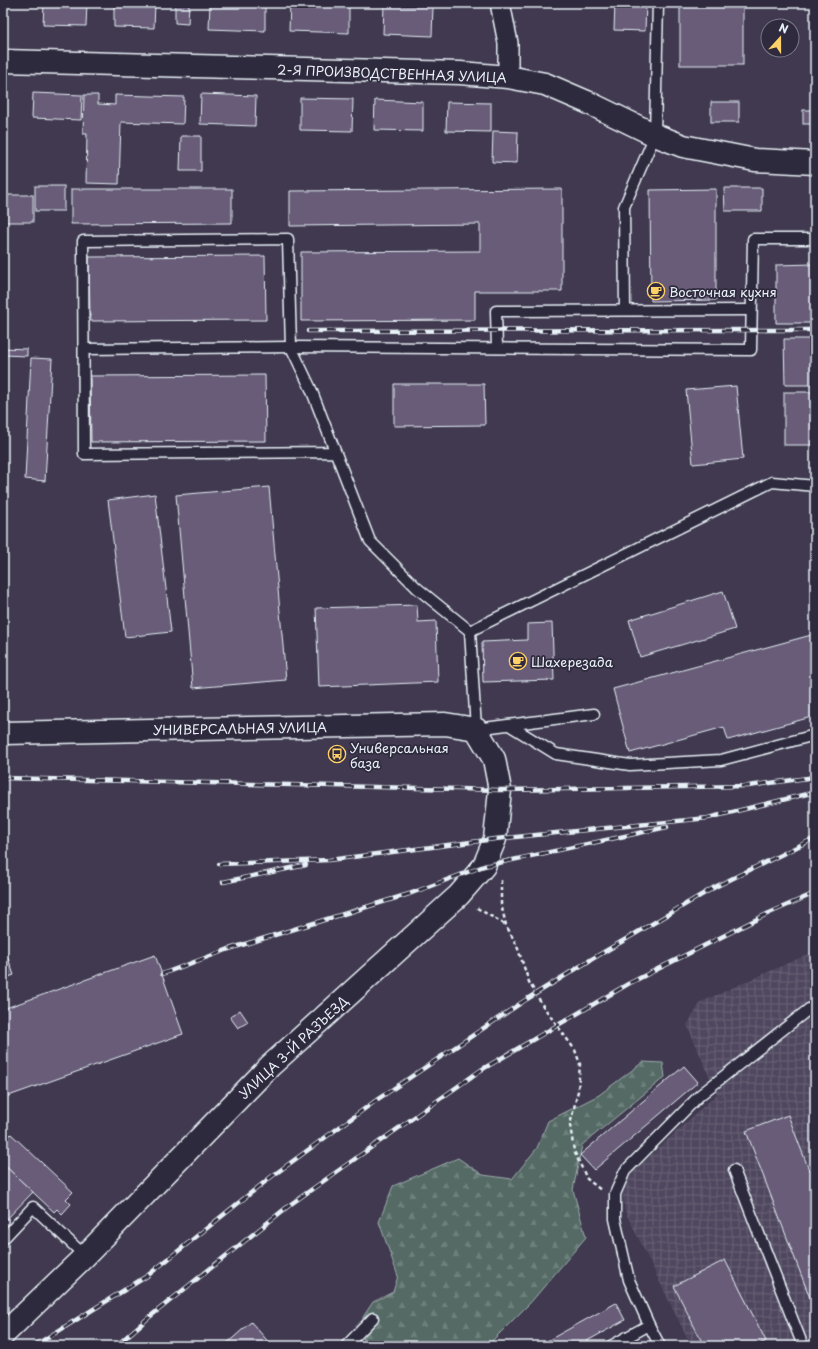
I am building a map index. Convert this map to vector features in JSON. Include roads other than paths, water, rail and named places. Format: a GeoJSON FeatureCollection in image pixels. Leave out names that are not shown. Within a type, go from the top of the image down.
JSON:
{"type":"FeatureCollection","features":[{"type":"Feature","properties":{"kind":"street"},"geometry":{"type":"LineString","coordinates":[[500,3],[508,44],[508,77]]}},
{"type":"Feature","properties":{"kind":"street","name":"2-Я ПРОИЗВОДСТВЕННАЯ УЛИЦА"},"geometry":{"type":"LineString","coordinates":[[3,61],[460,73],[508,77],[545,84],[587,102],[655,135],[684,146],[755,160],[815,163]]}},
{"type":"Feature","properties":{"kind":"street","name":"УНИВЕРСАЛЬНАЯ УЛИЦА"},"geometry":{"type":"LineString","coordinates":[[3,733],[445,724],[476,729]]}},
{"type":"Feature","properties":{"kind":"street","name":"УЛИЦА 3-Й РАЗЪЕЗД"},"geometry":{"type":"LineString","coordinates":[[3,1334],[85,1256],[270,1066],[455,899],[484,866],[495,839],[500,790],[494,759],[476,729]]}},
{"type":"Feature","properties":{"kind":"lane"},"geometry":{"type":"LineString","coordinates":[[625,310],[624,207],[655,135],[658,3]]}},
{"type":"Feature","properties":{"kind":"lane"},"geometry":{"type":"LineString","coordinates":[[335,452],[84,454],[83,241],[288,239],[291,347],[311,389],[370,541],[417,588],[470,631],[476,729],[594,714]]}},
{"type":"Feature","properties":{"kind":"lane"},"geometry":{"type":"LineString","coordinates":[[84,349],[291,347],[751,350],[753,240],[815,239]]}},
{"type":"Feature","properties":{"kind":"lane"},"geometry":{"type":"LineString","coordinates":[[497,348],[496,311],[751,310]]}},
{"type":"Feature","properties":{"kind":"lane"},"geometry":{"type":"LineString","coordinates":[[470,631],[772,482],[815,486]]}},
{"type":"Feature","properties":{"kind":"lane"},"geometry":{"type":"LineString","coordinates":[[509,725],[556,754],[630,765],[721,760],[815,735]]}},
{"type":"Feature","properties":{"kind":"lane"},"geometry":{"type":"LineString","coordinates":[[660,1346],[629,1280],[615,1218],[615,1194],[625,1171],[700,1095],[809,1009],[815,1007]]}},
{"type":"Feature","properties":{"kind":"lane"},"geometry":{"type":"LineString","coordinates":[[734,1170],[803,1346]]}},
{"type":"Feature","properties":{"kind":"lane"},"geometry":{"type":"LineString","coordinates":[[3,1239],[34,1207],[85,1256]]}},
{"type":"Feature","properties":{"kind":"lane"},"geometry":{"type":"LineString","coordinates":[[346,1346],[373,1318]]}},
{"type":"Feature","properties":{"kind":"lane"},"geometry":{"type":"LineString","coordinates":[[611,1346],[649,1325]]}},
{"type":"Feature","properties":{"kind":"railway"},"geometry":{"type":"LineString","coordinates":[[308,331],[815,330]]}},
{"type":"Feature","properties":{"kind":"railway"},"geometry":{"type":"LineString","coordinates":[[3,778],[500,790],[748,786],[815,777]]}},
{"type":"Feature","properties":{"kind":"railway"},"geometry":{"type":"LineString","coordinates":[[219,864],[329,860],[495,839],[708,818],[815,792]]}},
{"type":"Feature","properties":{"kind":"railway"},"geometry":{"type":"LineString","coordinates":[[162,974],[229,949],[409,894],[484,866],[667,827]]}},
{"type":"Feature","properties":{"kind":"railway"},"geometry":{"type":"LineString","coordinates":[[34,1346],[147,1276],[271,1177],[378,1099],[527,999],[715,887],[815,838]]}},
{"type":"Feature","properties":{"kind":"railway"},"geometry":{"type":"LineString","coordinates":[[223,882],[306,865]]}},
{"type":"Feature","properties":{"kind":"railway"},"geometry":{"type":"LineString","coordinates":[[116,1346],[147,1319],[291,1204],[481,1070],[628,984],[767,914],[815,893]]}},
{"type":"Feature","properties":{"kind":"place","name":"Восточная кухня"},"geometry":{"type":"Point","coordinates":[656,291]}},
{"type":"Feature","properties":{"kind":"place","name":"Шахерезада"},"geometry":{"type":"Point","coordinates":[518,661]}},
{"type":"Feature","properties":{"kind":"place","name":"Универсальная база"},"geometry":{"type":"Point","coordinates":[337,754]}}]}
